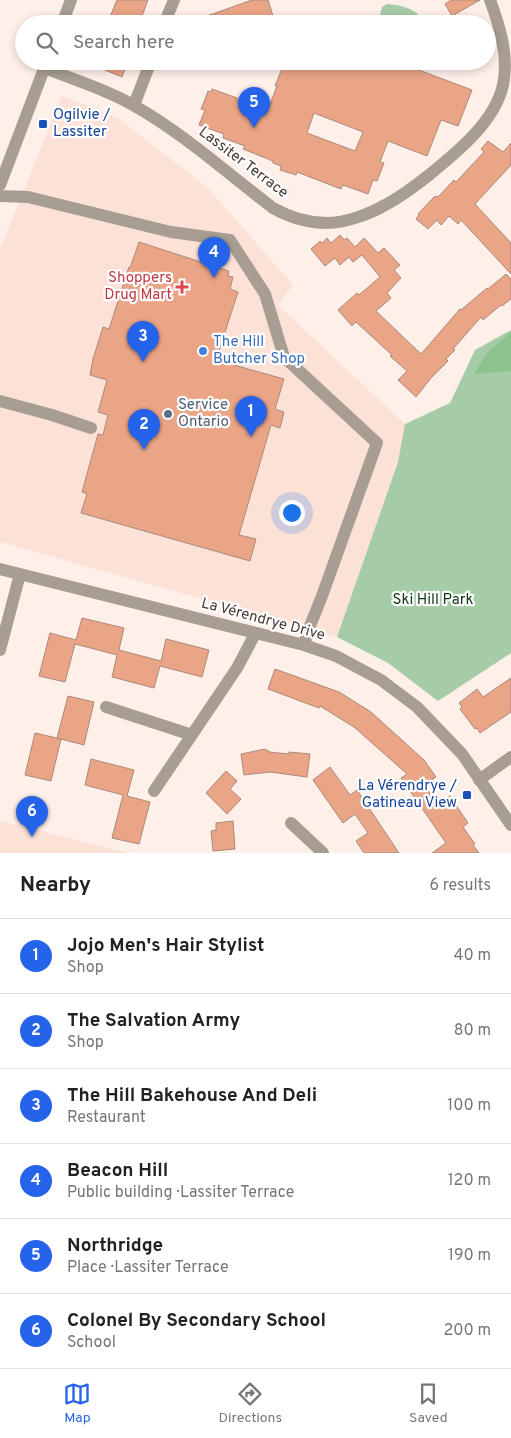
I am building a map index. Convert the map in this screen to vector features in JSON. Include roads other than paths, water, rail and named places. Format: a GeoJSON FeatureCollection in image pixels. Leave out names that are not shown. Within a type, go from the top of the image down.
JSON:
{"type":"FeatureCollection","features":[{"type":"Feature","properties":{"kind":"street"},"geometry":{"type":"LineString","coordinates":[[65,15],[71,0]]}},
{"type":"Feature","properties":{"kind":"street"},"geometry":{"type":"LineString","coordinates":[[168,15],[174,0]]}},
{"type":"Feature","properties":{"kind":"street","name":"Lassiter Terrace"},"geometry":{"type":"LineString","coordinates":[[490,0],[495,15]]}},
{"type":"Feature","properties":{"kind":"street","name":"Lassiter Terrace"},"geometry":{"type":"LineString","coordinates":[[58,70],[134,105],[180,135],[281,213],[294,218],[327,223],[348,220],[384,206],[403,195],[454,155],[488,117],[501,91],[505,68],[502,35],[496,18]]}},
{"type":"Feature","properties":{"kind":"street"},"geometry":{"type":"LineString","coordinates":[[0,185],[44,70]]}},
{"type":"Feature","properties":{"kind":"street"},"geometry":{"type":"LineString","coordinates":[[134,105],[148,70]]}},
{"type":"Feature","properties":{"kind":"street"},"geometry":{"type":"LineString","coordinates":[[0,196],[28,197],[171,232],[230,240],[265,294],[284,357],[377,442],[304,645]]}},
{"type":"Feature","properties":{"kind":"street"},"geometry":{"type":"LineString","coordinates":[[0,402],[52,415],[91,428]]}},
{"type":"Feature","properties":{"kind":"street","name":"La Vérendrye Drive"},"geometry":{"type":"LineString","coordinates":[[0,569],[304,645],[336,656],[381,680],[417,707],[462,754],[511,825]]}},
{"type":"Feature","properties":{"kind":"street"},"geometry":{"type":"LineString","coordinates":[[0,650],[20,574]]}},
{"type":"Feature","properties":{"kind":"street"},"geometry":{"type":"LineString","coordinates":[[154,791],[237,668],[255,634]]}},
{"type":"Feature","properties":{"kind":"street"},"geometry":{"type":"LineString","coordinates":[[106,707],[192,735]]}},
{"type":"Feature","properties":{"kind":"street"},"geometry":{"type":"LineString","coordinates":[[480,780],[511,757]]}},
{"type":"Feature","properties":{"kind":"street"},"geometry":{"type":"LineString","coordinates":[[291,823],[323,853]]}},
{"type":"Feature","properties":{"kind":"place","name":"Ogilvie / Lassiter"},"geometry":{"type":"Point","coordinates":[43,124]}},
{"type":"Feature","properties":{"kind":"place","name":"Northridge"},"geometry":{"type":"Point","coordinates":[254,128]}},
{"type":"Feature","properties":{"kind":"place","name":"Beacon Hill"},"geometry":{"type":"Point","coordinates":[214,278]}},
{"type":"Feature","properties":{"kind":"place","name":"Shoppers Drug Mart"},"geometry":{"type":"Point","coordinates":[182,287]}},
{"type":"Feature","properties":{"kind":"place","name":"The Hill Butcher Shop"},"geometry":{"type":"Point","coordinates":[203,351]}},
{"type":"Feature","properties":{"kind":"place","name":"The Hill Bakehouse And Deli"},"geometry":{"type":"Point","coordinates":[143,362]}},
{"type":"Feature","properties":{"kind":"place","name":"Service Ontario"},"geometry":{"type":"Point","coordinates":[168,414]}},
{"type":"Feature","properties":{"kind":"place","name":"Jojo Men's Hair Stylist"},"geometry":{"type":"Point","coordinates":[251,437]}},
{"type":"Feature","properties":{"kind":"place","name":"The Salvation Army"},"geometry":{"type":"Point","coordinates":[144,450]}},
{"type":"Feature","properties":{"kind":"place","name":"La Vérendrye / Gatineau View"},"geometry":{"type":"Point","coordinates":[467,795]}},
{"type":"Feature","properties":{"kind":"place","name":"Colonel By Secondary School"},"geometry":{"type":"Point","coordinates":[32,837]}},
{"type":"Feature","properties":{"kind":"park label","name":"Ski Hill Park"},"geometry":{"type":"Point","coordinates":[433,600]}}]}
